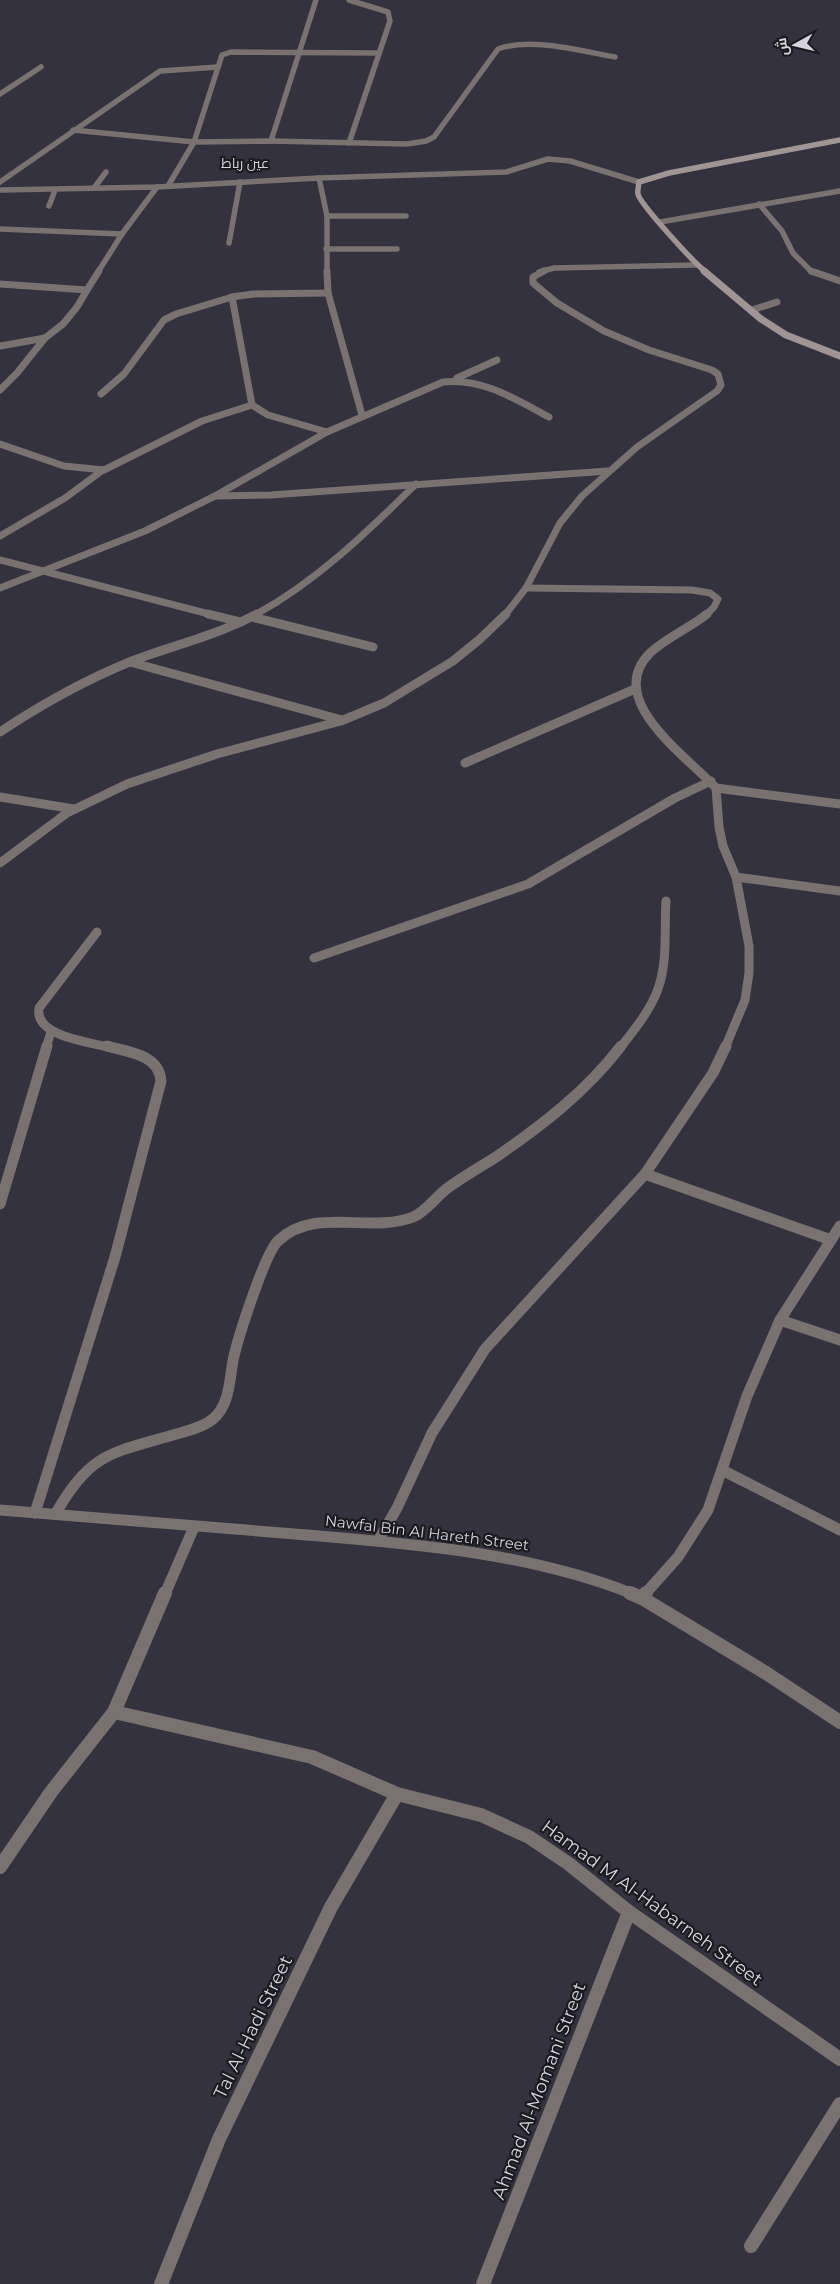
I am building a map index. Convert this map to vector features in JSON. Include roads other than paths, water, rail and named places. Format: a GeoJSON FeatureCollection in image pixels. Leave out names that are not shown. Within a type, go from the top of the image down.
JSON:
{"type":"FeatureCollection","features":[{"type":"Feature","properties":{"kind":"street"},"geometry":{"type":"LineString","coordinates":[[271,141],[316,0]]}},
{"type":"Feature","properties":{"kind":"street"},"geometry":{"type":"LineString","coordinates":[[349,0],[390,14],[390,21],[349,143]]}},
{"type":"Feature","properties":{"kind":"street"},"geometry":{"type":"LineString","coordinates":[[73,130],[194,142],[271,141],[407,144],[426,142],[434,137],[498,49],[503,45],[526,44],[614,57]]}},
{"type":"Feature","properties":{"kind":"street"},"geometry":{"type":"LineString","coordinates":[[168,186],[194,142],[222,55],[231,52],[301,51],[378,53]]}},
{"type":"Feature","properties":{"kind":"street"},"geometry":{"type":"LineString","coordinates":[[0,94],[42,67]]}},
{"type":"Feature","properties":{"kind":"street"},"geometry":{"type":"LineString","coordinates":[[0,182],[160,71],[218,68]]}},
{"type":"Feature","properties":{"kind":"street"},"geometry":{"type":"LineString","coordinates":[[0,190],[157,187],[319,178],[506,172],[518,170],[540,160],[558,159],[639,182],[669,173],[840,140]]}},
{"type":"Feature","properties":{"kind":"street"},"geometry":{"type":"LineString","coordinates":[[94,188],[106,172]]}},
{"type":"Feature","properties":{"kind":"street"},"geometry":{"type":"LineString","coordinates":[[319,178],[326,216],[328,293],[362,415]]}},
{"type":"Feature","properties":{"kind":"street"},"geometry":{"type":"LineString","coordinates":[[229,243],[240,182]]}},
{"type":"Feature","properties":{"kind":"street"},"geometry":{"type":"LineString","coordinates":[[639,182],[638,194],[645,208],[660,222],[696,265],[761,319],[786,335],[840,356]]}},
{"type":"Feature","properties":{"kind":"street"},"geometry":{"type":"LineString","coordinates":[[0,390],[17,373],[45,338],[63,324],[77,307],[122,234],[157,187]]}},
{"type":"Feature","properties":{"kind":"street"},"geometry":{"type":"LineString","coordinates":[[49,206],[54,190]]}},
{"type":"Feature","properties":{"kind":"street"},"geometry":{"type":"LineString","coordinates":[[660,222],[840,191]]}},
{"type":"Feature","properties":{"kind":"street"},"geometry":{"type":"LineString","coordinates":[[759,204],[782,231],[793,253],[812,272],[840,281]]}},
{"type":"Feature","properties":{"kind":"street"},"geometry":{"type":"LineString","coordinates":[[326,216],[406,216]]}},
{"type":"Feature","properties":{"kind":"street"},"geometry":{"type":"LineString","coordinates":[[0,229],[122,234]]}},
{"type":"Feature","properties":{"kind":"street"},"geometry":{"type":"LineString","coordinates":[[326,249],[397,249]]}},
{"type":"Feature","properties":{"kind":"street"},"geometry":{"type":"LineString","coordinates":[[0,863],[74,809],[156,774],[216,754],[343,720],[393,698],[451,663],[503,617],[526,588],[566,514],[608,471],[663,428],[718,391],[722,385],[721,380],[712,370],[623,340],[542,292],[533,283],[533,277],[539,272],[554,268],[696,265]]}},
{"type":"Feature","properties":{"kind":"street"},"geometry":{"type":"LineString","coordinates":[[0,284],[87,290]]}},
{"type":"Feature","properties":{"kind":"street"},"geometry":{"type":"LineString","coordinates":[[101,394],[124,374],[164,320],[176,314],[232,297],[253,294],[328,293]]}},
{"type":"Feature","properties":{"kind":"street"},"geometry":{"type":"LineString","coordinates":[[232,297],[252,405],[268,415],[326,432]]}},
{"type":"Feature","properties":{"kind":"street"},"geometry":{"type":"LineString","coordinates":[[752,310],[777,302]]}},
{"type":"Feature","properties":{"kind":"street"},"geometry":{"type":"LineString","coordinates":[[0,346],[45,338]]}},
{"type":"Feature","properties":{"kind":"street"},"geometry":{"type":"LineString","coordinates":[[0,588],[145,531],[215,496],[326,432],[415,392],[454,379],[497,360]]}},
{"type":"Feature","properties":{"kind":"street"},"geometry":{"type":"LineString","coordinates":[[454,379],[469,380],[482,384],[549,417]]}},
{"type":"Feature","properties":{"kind":"street"},"geometry":{"type":"LineString","coordinates":[[0,536],[65,498],[104,470],[202,421],[252,405]]}},
{"type":"Feature","properties":{"kind":"street"},"geometry":{"type":"LineString","coordinates":[[0,444],[87,471],[104,470]]}},
{"type":"Feature","properties":{"kind":"street"},"geometry":{"type":"LineString","coordinates":[[215,496],[270,495],[608,471]]}},
{"type":"Feature","properties":{"kind":"street"},"geometry":{"type":"LineString","coordinates":[[0,732],[43,703],[130,662],[252,617],[290,594],[362,538],[416,484]]}},
{"type":"Feature","properties":{"kind":"street"},"geometry":{"type":"LineString","coordinates":[[0,560],[241,622]]}},
{"type":"Feature","properties":{"kind":"street"},"geometry":{"type":"LineString","coordinates":[[378,1541],[397,1508],[432,1432],[485,1349],[646,1174],[713,1073],[733,1032],[744,1000],[749,973],[749,946],[736,877],[723,846],[714,785],[662,735],[646,713],[635,689],[635,677],[652,650],[715,607],[718,599],[714,595],[692,590],[526,588]]}},
{"type":"Feature","properties":{"kind":"street"},"geometry":{"type":"LineString","coordinates":[[252,617],[373,647]]}},
{"type":"Feature","properties":{"kind":"street"},"geometry":{"type":"LineString","coordinates":[[130,662],[343,720]]}},
{"type":"Feature","properties":{"kind":"street"},"geometry":{"type":"LineString","coordinates":[[465,763],[635,689]]}},
{"type":"Feature","properties":{"kind":"street"},"geometry":{"type":"LineString","coordinates":[[314,958],[528,884],[552,872],[675,798],[714,785],[840,804]]}},
{"type":"Feature","properties":{"kind":"street"},"geometry":{"type":"LineString","coordinates":[[0,797],[74,809]]}},
{"type":"Feature","properties":{"kind":"street"},"geometry":{"type":"LineString","coordinates":[[736,877],[840,891]]}},
{"type":"Feature","properties":{"kind":"street"},"geometry":{"type":"LineString","coordinates":[[56,1513],[75,1481],[90,1465],[102,1458],[190,1430],[214,1418],[223,1407],[230,1388],[234,1359],[244,1322],[270,1254],[276,1243],[284,1236],[296,1228],[309,1224],[386,1222],[417,1216],[444,1190],[513,1146],[544,1123],[606,1066],[644,1016],[654,999],[661,981],[666,901]]}},
{"type":"Feature","properties":{"kind":"street"},"geometry":{"type":"LineString","coordinates":[[35,1513],[116,1257],[161,1081],[158,1066],[141,1055],[52,1032],[41,1024],[37,1016],[39,1008],[97,932]]}},
{"type":"Feature","properties":{"kind":"street"},"geometry":{"type":"LineString","coordinates":[[0,1204],[52,1032]]}},
{"type":"Feature","properties":{"kind":"street"},"geometry":{"type":"LineString","coordinates":[[646,1174],[831,1240]]}},
{"type":"Feature","properties":{"kind":"street"},"geometry":{"type":"LineString","coordinates":[[642,1598],[678,1557],[708,1510],[747,1396],[780,1320],[840,1226]]}},
{"type":"Feature","properties":{"kind":"street"},"geometry":{"type":"LineString","coordinates":[[780,1320],[840,1340]]}},
{"type":"Feature","properties":{"kind":"street"},"geometry":{"type":"LineString","coordinates":[[722,1470],[840,1530]]}},
{"type":"Feature","properties":{"kind":"street","name":"Nawfal Bin Al Hareth Street"},"geometry":{"type":"LineString","coordinates":[[0,1510],[56,1513],[194,1527],[296,1533],[378,1541],[498,1556],[540,1564],[602,1582],[642,1598],[766,1673],[840,1722]]}},
{"type":"Feature","properties":{"kind":"street"},"geometry":{"type":"LineString","coordinates":[[0,1867],[51,1792],[114,1712],[194,1527]]}},
{"type":"Feature","properties":{"kind":"street","name":"Hamad M Al-Habarneh Street"},"geometry":{"type":"LineString","coordinates":[[114,1712],[312,1757],[397,1794],[481,1815],[529,1838],[569,1864],[629,1912],[840,2059]]}},
{"type":"Feature","properties":{"kind":"street","name":"Tal Al-Hadi Street"},"geometry":{"type":"LineString","coordinates":[[165,2283],[224,2130],[331,1907],[397,1794]]}},
{"type":"Feature","properties":{"kind":"street","name":"Ahmad Al-Momani Street"},"geometry":{"type":"LineString","coordinates":[[483,2284],[629,1912]]}},
{"type":"Feature","properties":{"kind":"street"},"geometry":{"type":"LineString","coordinates":[[751,2246],[840,2104]]}},
{"type":"Feature","properties":{"kind":"district","name":"عين رباط"},"geometry":{"type":"Point","coordinates":[245,163]}}]}
